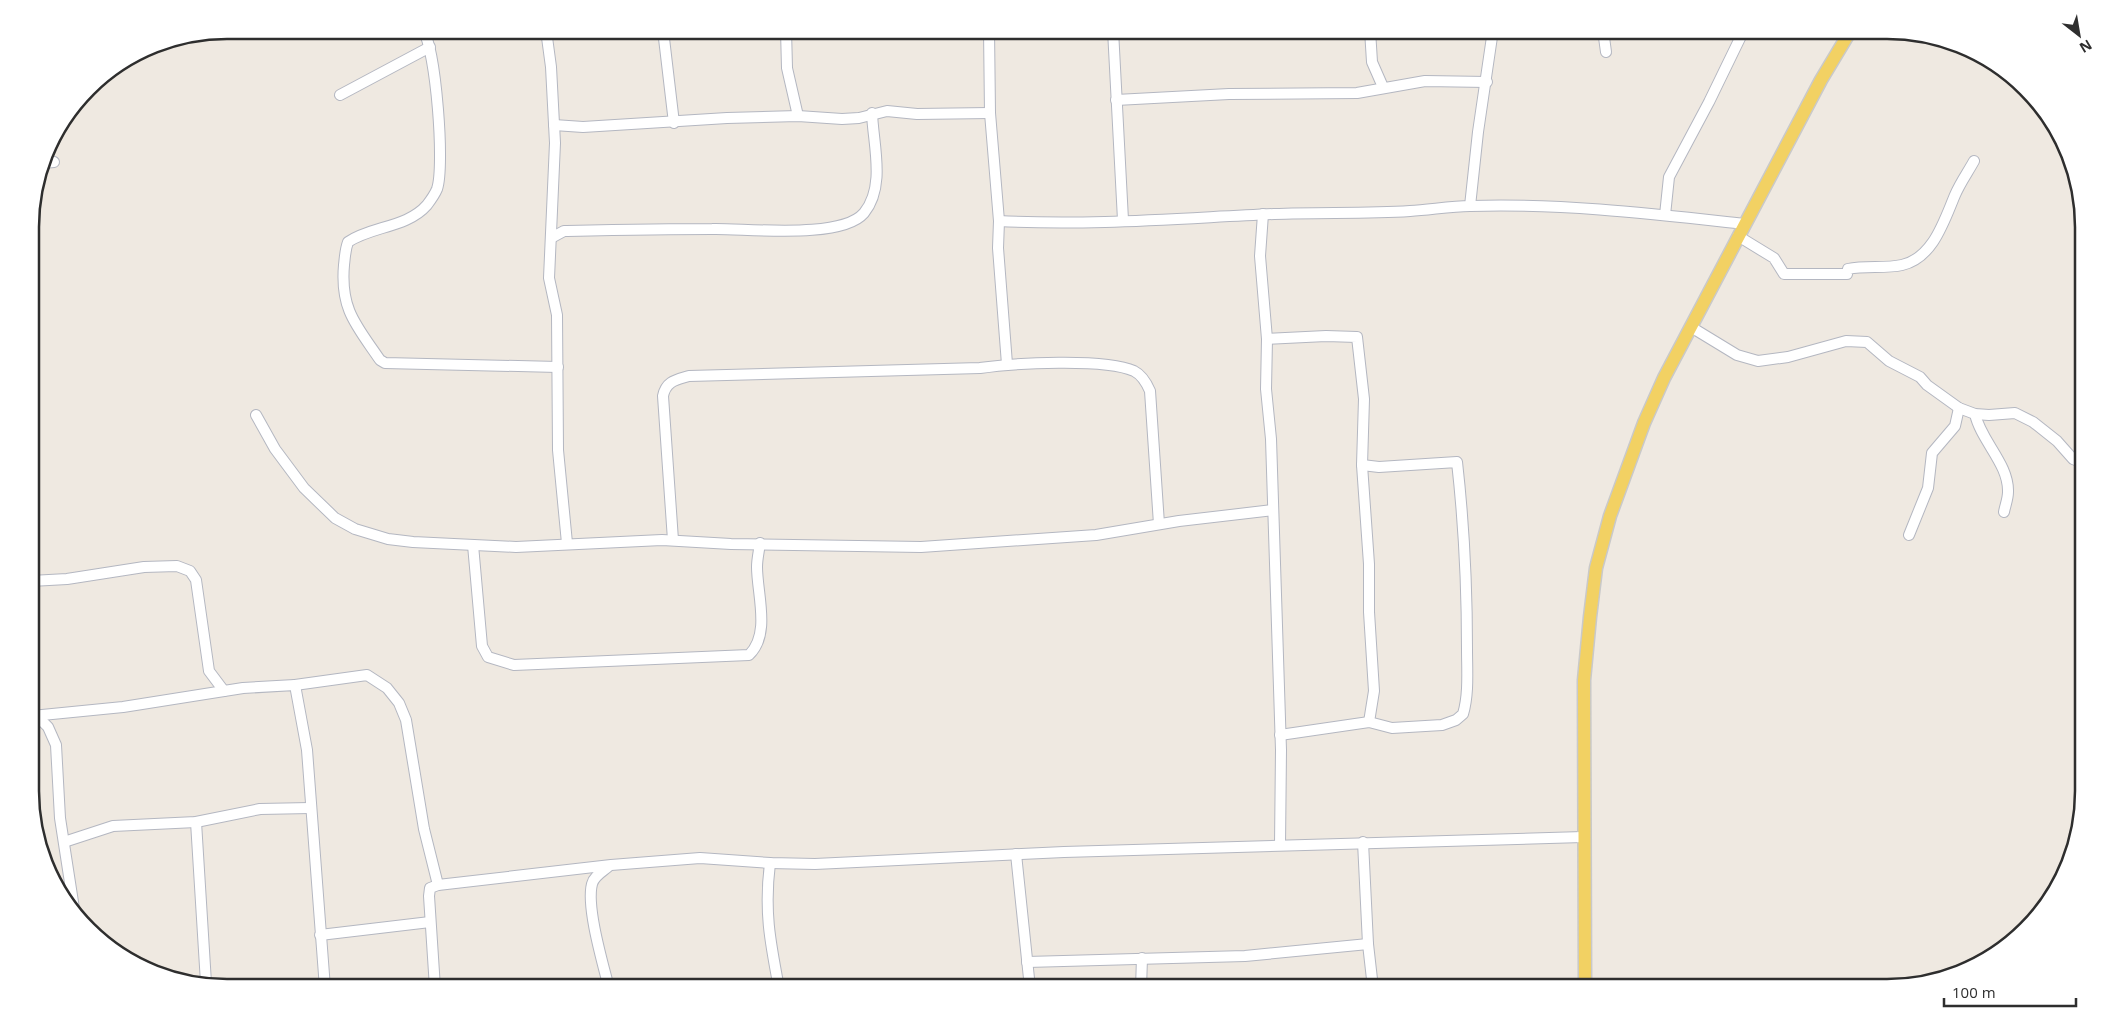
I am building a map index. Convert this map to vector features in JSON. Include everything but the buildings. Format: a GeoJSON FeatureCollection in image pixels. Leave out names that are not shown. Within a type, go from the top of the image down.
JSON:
{"type":"FeatureCollection","features":[{"type":"Feature","properties":{"kind":"main road"},"geometry":{"type":"LineString","coordinates":[[1585,979],[1584,680],[1596,568],[1610,516],[1644,423],[1664,378],[1738,236],[1845,39]]}},
{"type":"Feature","properties":{"kind":"street"},"geometry":{"type":"LineString","coordinates":[[427,39],[430,47],[440,159],[437,188],[426,206],[408,219],[348,242],[344,250],[342,280],[344,297],[350,316],[380,360],[385,363],[558,367]]}},
{"type":"Feature","properties":{"kind":"street"},"geometry":{"type":"LineString","coordinates":[[547,39],[554,125],[549,278],[557,315],[558,450],[567,543]]}},
{"type":"Feature","properties":{"kind":"street"},"geometry":{"type":"LineString","coordinates":[[664,39],[674,123]]}},
{"type":"Feature","properties":{"kind":"street"},"geometry":{"type":"LineString","coordinates":[[786,39],[787,68],[798,116]]}},
{"type":"Feature","properties":{"kind":"street"},"geometry":{"type":"LineString","coordinates":[[989,39],[990,114],[999,221],[998,248],[1007,364]]}},
{"type":"Feature","properties":{"kind":"street"},"geometry":{"type":"LineString","coordinates":[[1113,39],[1123,220]]}},
{"type":"Feature","properties":{"kind":"street"},"geometry":{"type":"LineString","coordinates":[[1371,39],[1372,62],[1383,87]]}},
{"type":"Feature","properties":{"kind":"street"},"geometry":{"type":"LineString","coordinates":[[1470,206],[1478,132],[1493,39]]}},
{"type":"Feature","properties":{"kind":"street"},"geometry":{"type":"LineString","coordinates":[[1604,39],[1606,52]]}},
{"type":"Feature","properties":{"kind":"street"},"geometry":{"type":"LineString","coordinates":[[1665,215],[1669,177],[1740,39]]}},
{"type":"Feature","properties":{"kind":"street"},"geometry":{"type":"LineString","coordinates":[[340,94],[430,47]]}},
{"type":"Feature","properties":{"kind":"street"},"geometry":{"type":"LineString","coordinates":[[1116,100],[1229,94],[1357,93],[1425,81],[1487,82]]}},
{"type":"Feature","properties":{"kind":"street"},"geometry":{"type":"LineString","coordinates":[[554,125],[583,127],[798,116],[842,119],[859,118],[872,113],[887,111],[917,114],[990,114]]}},
{"type":"Feature","properties":{"kind":"street"},"geometry":{"type":"LineString","coordinates":[[551,238],[564,231],[715,228],[809,230],[850,222],[865,212],[876,180],[872,113]]}},
{"type":"Feature","properties":{"kind":"street"},"geometry":{"type":"LineString","coordinates":[[1738,236],[1774,258],[1784,274],[1847,274],[1848,269],[1901,265],[1915,260],[1926,251],[1939,232],[1974,161]]}},
{"type":"Feature","properties":{"kind":"street"},"geometry":{"type":"LineString","coordinates":[[999,221],[1051,224],[1263,214],[1411,211],[1470,206],[1566,207],[1745,224]]}},
{"type":"Feature","properties":{"kind":"street"},"geometry":{"type":"LineString","coordinates":[[1263,214],[1260,256],[1267,339],[1266,389],[1271,439],[1280,736],[1280,845]]}},
{"type":"Feature","properties":{"kind":"street"},"geometry":{"type":"LineString","coordinates":[[1691,327],[1737,355],[1758,361],[1788,357],[1846,340],[1867,342],[1888,361],[1920,377],[1959,408],[1975,414],[2014,413],[2032,422],[2057,441],[2075,460]]}},
{"type":"Feature","properties":{"kind":"street"},"geometry":{"type":"LineString","coordinates":[[1267,339],[1326,336],[1357,337],[1364,399],[1362,465],[1369,564],[1369,612],[1374,691],[1370,722]]}},
{"type":"Feature","properties":{"kind":"street"},"geometry":{"type":"LineString","coordinates":[[673,540],[663,396],[665,387],[673,381],[689,376],[980,368],[1007,364],[1118,365],[1136,372],[1146,382],[1150,392],[1159,524]]}},
{"type":"Feature","properties":{"kind":"street"},"geometry":{"type":"LineString","coordinates":[[1909,535],[1928,488],[1932,454],[1955,426],[1959,408]]}},
{"type":"Feature","properties":{"kind":"street"},"geometry":{"type":"LineString","coordinates":[[1975,414],[1978,426],[2006,478],[2008,492],[2004,512]]}},
{"type":"Feature","properties":{"kind":"street"},"geometry":{"type":"LineString","coordinates":[[256,415],[275,449],[304,488],[334,518],[356,529],[388,539],[516,547],[567,543],[673,540],[894,546],[971,544],[1096,534],[1273,510]]}},
{"type":"Feature","properties":{"kind":"street"},"geometry":{"type":"LineString","coordinates":[[1280,736],[1370,722],[1392,728],[1423,726],[1451,722],[1463,714],[1467,678],[1465,575],[1457,462],[1379,467],[1362,465]]}},
{"type":"Feature","properties":{"kind":"street"},"geometry":{"type":"LineString","coordinates":[[473,545],[482,646],[488,657],[514,665],[749,655],[758,643],[761,623],[757,566],[760,543]]}},
{"type":"Feature","properties":{"kind":"street"},"geometry":{"type":"LineString","coordinates":[[39,581],[67,579],[144,567],[177,566],[190,571],[196,580],[209,671],[224,691]]}},
{"type":"Feature","properties":{"kind":"street"},"geometry":{"type":"LineString","coordinates":[[39,715],[123,707],[224,691],[295,685],[367,675],[386,688],[399,703],[406,720],[424,829],[438,885]]}},
{"type":"Feature","properties":{"kind":"street"},"geometry":{"type":"LineString","coordinates":[[295,685],[307,750],[324,979]]}},
{"type":"Feature","properties":{"kind":"street"},"geometry":{"type":"LineString","coordinates":[[39,720],[48,726],[56,745],[64,842],[73,899]]}},
{"type":"Feature","properties":{"kind":"street"},"geometry":{"type":"LineString","coordinates":[[64,842],[113,826],[196,822],[260,809],[310,808]]}},
{"type":"Feature","properties":{"kind":"street"},"geometry":{"type":"LineString","coordinates":[[196,822],[206,978]]}},
{"type":"Feature","properties":{"kind":"street"},"geometry":{"type":"LineString","coordinates":[[434,979],[430,922],[430,888],[438,885],[700,858],[770,864],[815,864],[1016,854],[1583,836]]}},
{"type":"Feature","properties":{"kind":"street"},"geometry":{"type":"LineString","coordinates":[[1363,842],[1368,944],[1372,979]]}},
{"type":"Feature","properties":{"kind":"street"},"geometry":{"type":"LineString","coordinates":[[1016,854],[1029,979]]}},
{"type":"Feature","properties":{"kind":"street"},"geometry":{"type":"LineString","coordinates":[[770,864],[766,892],[767,920],[777,979]]}},
{"type":"Feature","properties":{"kind":"street"},"geometry":{"type":"LineString","coordinates":[[607,979],[596,930],[591,895],[592,883],[595,878],[611,866]]}},
{"type":"Feature","properties":{"kind":"street"},"geometry":{"type":"LineString","coordinates":[[320,935],[430,922]]}},
{"type":"Feature","properties":{"kind":"street"},"geometry":{"type":"LineString","coordinates":[[1027,962],[1246,956],[1368,944]]}},
{"type":"Feature","properties":{"kind":"street"},"geometry":{"type":"LineString","coordinates":[[1141,979],[1142,958]]}}]}
